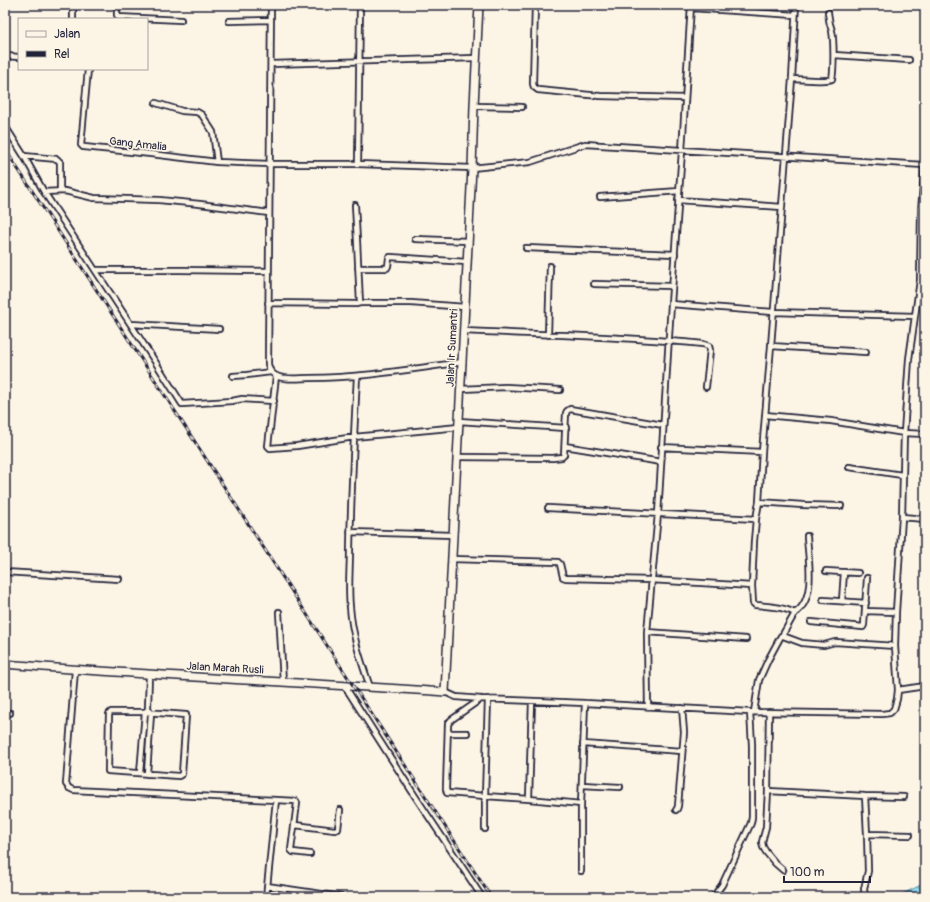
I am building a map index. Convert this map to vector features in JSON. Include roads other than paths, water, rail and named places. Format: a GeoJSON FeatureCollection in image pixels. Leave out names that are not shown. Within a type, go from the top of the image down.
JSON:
{"type":"FeatureCollection","features":[{"type":"Feature","properties":{"kind":"main road","name":"Jalan Ir Sumantri"},"geometry":{"type":"LineString","coordinates":[[445,692],[454,535],[460,389],[463,362],[479,5]]}},
{"type":"Feature","properties":{"kind":"main road","name":"Jalan Marah Rusli"},"geometry":{"type":"LineString","coordinates":[[5,664],[75,670],[445,692]]}},
{"type":"Feature","properties":{"kind":"street"},"geometry":{"type":"LineString","coordinates":[[73,5],[73,18]]}},
{"type":"Feature","properties":{"kind":"street"},"geometry":{"type":"LineString","coordinates":[[117,5],[118,17],[139,18]]}},
{"type":"Feature","properties":{"kind":"street"},"geometry":{"type":"LineString","coordinates":[[271,5],[268,271],[269,369],[280,378],[327,378],[357,376],[463,362]]}},
{"type":"Feature","properties":{"kind":"street"},"geometry":{"type":"LineString","coordinates":[[358,164],[360,5]]}},
{"type":"Feature","properties":{"kind":"street"},"geometry":{"type":"LineString","coordinates":[[535,5],[533,84],[535,89],[600,96],[685,98]]}},
{"type":"Feature","properties":{"kind":"street"},"geometry":{"type":"LineString","coordinates":[[795,613],[778,607],[753,604],[752,586],[756,518],[759,502],[792,79],[796,5]]}},
{"type":"Feature","properties":{"kind":"street"},"geometry":{"type":"LineString","coordinates":[[648,706],[647,632],[658,514],[661,447],[691,7],[795,15]]}},
{"type":"Feature","properties":{"kind":"street"},"geometry":{"type":"LineString","coordinates":[[792,79],[831,80],[833,78],[834,55],[832,31],[828,12]]}},
{"type":"Feature","properties":{"kind":"street"},"geometry":{"type":"LineString","coordinates":[[148,18],[181,20]]}},
{"type":"Feature","properties":{"kind":"street"},"geometry":{"type":"LineString","coordinates":[[228,21],[271,20]]}},
{"type":"Feature","properties":{"kind":"street"},"geometry":{"type":"LineString","coordinates":[[834,55],[910,60]]}},
{"type":"Feature","properties":{"kind":"street"},"geometry":{"type":"LineString","coordinates":[[5,56],[18,57]]}},
{"type":"Feature","properties":{"kind":"street"},"geometry":{"type":"LineString","coordinates":[[271,64],[476,58]]}},
{"type":"Feature","properties":{"kind":"street","name":"Gang Amalia"},"geometry":{"type":"LineString","coordinates":[[88,70],[81,145],[83,147],[217,162],[270,164],[358,164],[472,168],[530,162],[585,144],[924,165]]}},
{"type":"Feature","properties":{"kind":"street"},"geometry":{"type":"LineString","coordinates":[[156,103],[182,111],[196,112],[202,115],[213,132],[217,162]]}},
{"type":"Feature","properties":{"kind":"street"},"geometry":{"type":"LineString","coordinates":[[474,106],[522,108]]}},
{"type":"Feature","properties":{"kind":"street"},"geometry":{"type":"LineString","coordinates":[[5,126],[44,192],[182,404],[185,405],[242,399],[274,401]]}},
{"type":"Feature","properties":{"kind":"street"},"geometry":{"type":"LineString","coordinates":[[24,156],[59,160],[60,191]]}},
{"type":"Feature","properties":{"kind":"street"},"geometry":{"type":"LineString","coordinates":[[445,692],[456,697],[488,700],[585,703],[752,712],[890,713],[894,708],[898,690],[895,646],[902,517],[904,433],[909,359],[920,280],[921,210],[925,162]]}},
{"type":"Feature","properties":{"kind":"street"},"geometry":{"type":"LineString","coordinates":[[44,192],[60,191],[97,198],[159,200],[269,213]]}},
{"type":"Feature","properties":{"kind":"street"},"geometry":{"type":"LineString","coordinates":[[600,197],[679,191]]}},
{"type":"Feature","properties":{"kind":"street"},"geometry":{"type":"LineString","coordinates":[[678,200],[782,207]]}},
{"type":"Feature","properties":{"kind":"street"},"geometry":{"type":"LineString","coordinates":[[354,206],[358,241],[360,303]]}},
{"type":"Feature","properties":{"kind":"street"},"geometry":{"type":"LineString","coordinates":[[415,239],[468,241]]}},
{"type":"Feature","properties":{"kind":"street"},"geometry":{"type":"LineString","coordinates":[[526,248],[675,254]]}},
{"type":"Feature","properties":{"kind":"street"},"geometry":{"type":"LineString","coordinates":[[358,268],[387,268],[390,257],[467,262]]}},
{"type":"Feature","properties":{"kind":"street"},"geometry":{"type":"LineString","coordinates":[[548,335],[550,266]]}},
{"type":"Feature","properties":{"kind":"street"},"geometry":{"type":"LineString","coordinates":[[96,270],[268,271]]}},
{"type":"Feature","properties":{"kind":"street"},"geometry":{"type":"LineString","coordinates":[[594,284],[672,286]]}},
{"type":"Feature","properties":{"kind":"street"},"geometry":{"type":"LineString","coordinates":[[268,303],[410,303],[465,307]]}},
{"type":"Feature","properties":{"kind":"street"},"geometry":{"type":"LineString","coordinates":[[671,304],[773,312],[915,316]]}},
{"type":"Feature","properties":{"kind":"street"},"geometry":{"type":"LineString","coordinates":[[131,324],[219,329]]}},
{"type":"Feature","properties":{"kind":"street"},"geometry":{"type":"LineString","coordinates":[[464,331],[625,338],[703,344],[708,346],[710,350],[706,387]]}},
{"type":"Feature","properties":{"kind":"street"},"geometry":{"type":"LineString","coordinates":[[771,346],[866,352]]}},
{"type":"Feature","properties":{"kind":"street"},"geometry":{"type":"LineString","coordinates":[[233,376],[271,372]]}},
{"type":"Feature","properties":{"kind":"street"},"geometry":{"type":"LineString","coordinates":[[276,376],[268,446],[270,448],[297,446],[354,437],[459,424],[566,428]]}},
{"type":"Feature","properties":{"kind":"street"},"geometry":{"type":"LineString","coordinates":[[357,376],[350,532],[350,607],[359,654],[370,687]]}},
{"type":"Feature","properties":{"kind":"street"},"geometry":{"type":"LineString","coordinates":[[460,389],[506,387],[560,390]]}},
{"type":"Feature","properties":{"kind":"street"},"geometry":{"type":"LineString","coordinates":[[457,457],[562,457],[564,455],[565,446],[566,413],[570,409],[663,425]]}},
{"type":"Feature","properties":{"kind":"street"},"geometry":{"type":"LineString","coordinates":[[765,414],[831,421],[904,433],[925,434]]}},
{"type":"Feature","properties":{"kind":"street"},"geometry":{"type":"LineString","coordinates":[[565,446],[661,462]]}},
{"type":"Feature","properties":{"kind":"street"},"geometry":{"type":"LineString","coordinates":[[661,447],[762,452]]}},
{"type":"Feature","properties":{"kind":"street"},"geometry":{"type":"LineString","coordinates":[[849,467],[902,475]]}},
{"type":"Feature","properties":{"kind":"street"},"geometry":{"type":"LineString","coordinates":[[759,502],[841,506]]}},
{"type":"Feature","properties":{"kind":"street"},"geometry":{"type":"LineString","coordinates":[[548,508],[756,518]]}},
{"type":"Feature","properties":{"kind":"street"},"geometry":{"type":"LineString","coordinates":[[902,517],[925,519]]}},
{"type":"Feature","properties":{"kind":"street"},"geometry":{"type":"LineString","coordinates":[[350,532],[454,535]]}},
{"type":"Feature","properties":{"kind":"street"},"geometry":{"type":"LineString","coordinates":[[713,897],[722,885],[751,823],[752,712],[759,680],[768,660],[795,613],[798,612],[803,605],[809,592],[810,574],[807,536]]}},
{"type":"Feature","properties":{"kind":"street"},"geometry":{"type":"LineString","coordinates":[[452,559],[558,562],[564,578],[651,580],[752,586]]}},
{"type":"Feature","properties":{"kind":"street"},"geometry":{"type":"LineString","coordinates":[[826,571],[858,573]]}},
{"type":"Feature","properties":{"kind":"street"},"geometry":{"type":"LineString","coordinates":[[5,572],[119,579]]}},
{"type":"Feature","properties":{"kind":"street"},"geometry":{"type":"LineString","coordinates":[[842,601],[844,572]]}},
{"type":"Feature","properties":{"kind":"street"},"geometry":{"type":"LineString","coordinates":[[812,622],[863,627],[867,578]]}},
{"type":"Feature","properties":{"kind":"street"},"geometry":{"type":"LineString","coordinates":[[823,600],[866,602]]}},
{"type":"Feature","properties":{"kind":"street"},"geometry":{"type":"LineString","coordinates":[[865,611],[896,612]]}},
{"type":"Feature","properties":{"kind":"street"},"geometry":{"type":"LineString","coordinates":[[279,612],[283,682]]}},
{"type":"Feature","properties":{"kind":"street"},"geometry":{"type":"LineString","coordinates":[[647,632],[746,639]]}},
{"type":"Feature","properties":{"kind":"street"},"geometry":{"type":"LineString","coordinates":[[782,636],[802,643],[824,645],[835,642],[895,646]]}},
{"type":"Feature","properties":{"kind":"street"},"geometry":{"type":"LineString","coordinates":[[75,670],[66,784],[71,790],[296,801],[298,805],[291,850],[293,852],[310,854]]}},
{"type":"Feature","properties":{"kind":"street"},"geometry":{"type":"LineString","coordinates":[[147,774],[151,713],[148,708],[149,674]]}},
{"type":"Feature","properties":{"kind":"street"},"geometry":{"type":"LineString","coordinates":[[344,685],[482,897]]}},
{"type":"Feature","properties":{"kind":"street"},"geometry":{"type":"LineString","coordinates":[[898,690],[925,686]]}},
{"type":"Feature","properties":{"kind":"street"},"geometry":{"type":"LineString","coordinates":[[481,699],[448,724],[447,793],[581,804]]}},
{"type":"Feature","properties":{"kind":"street"},"geometry":{"type":"LineString","coordinates":[[485,829],[488,700]]}},
{"type":"Feature","properties":{"kind":"street"},"geometry":{"type":"LineString","coordinates":[[529,799],[532,701]]}},
{"type":"Feature","properties":{"kind":"street"},"geometry":{"type":"LineString","coordinates":[[581,871],[581,804],[585,703]]}},
{"type":"Feature","properties":{"kind":"street"},"geometry":{"type":"LineString","coordinates":[[140,773],[144,712],[148,708]]}},
{"type":"Feature","properties":{"kind":"street"},"geometry":{"type":"LineString","coordinates":[[676,810],[678,809],[684,732],[682,708]]}},
{"type":"Feature","properties":{"kind":"street"},"geometry":{"type":"LineString","coordinates":[[111,712],[151,713],[186,715],[182,774],[179,776],[108,771],[109,714],[111,712]]}},
{"type":"Feature","properties":{"kind":"street"},"geometry":{"type":"LineString","coordinates":[[769,712],[768,791],[766,827],[762,847],[783,870]]}},
{"type":"Feature","properties":{"kind":"street"},"geometry":{"type":"LineString","coordinates":[[448,733],[467,733]]}},
{"type":"Feature","properties":{"kind":"street"},"geometry":{"type":"LineString","coordinates":[[583,744],[682,751]]}},
{"type":"Feature","properties":{"kind":"street"},"geometry":{"type":"LineString","coordinates":[[582,786],[620,787]]}},
{"type":"Feature","properties":{"kind":"street"},"geometry":{"type":"LineString","coordinates":[[768,791],[904,797]]}},
{"type":"Feature","properties":{"kind":"street"},"geometry":{"type":"LineString","coordinates":[[865,796],[868,871],[864,883],[865,896]]}},
{"type":"Feature","properties":{"kind":"street"},"geometry":{"type":"LineString","coordinates":[[266,897],[276,800]]}},
{"type":"Feature","properties":{"kind":"street"},"geometry":{"type":"LineString","coordinates":[[294,825],[335,830],[338,829],[340,810]]}},
{"type":"Feature","properties":{"kind":"street"},"geometry":{"type":"LineString","coordinates":[[867,834],[910,834]]}},
{"type":"Feature","properties":{"kind":"street"},"geometry":{"type":"LineString","coordinates":[[267,886],[342,897]]}},
{"type":"Feature","properties":{"kind":"water"},"geometry":{"type":"Polygon","coordinates":[[[925,884],[925,897],[896,897],[921,885],[925,884]]]}},
{"type":"Feature","properties":{"kind":"railway"},"geometry":{"type":"LineString","coordinates":[[5,149],[491,897]]}}]}
